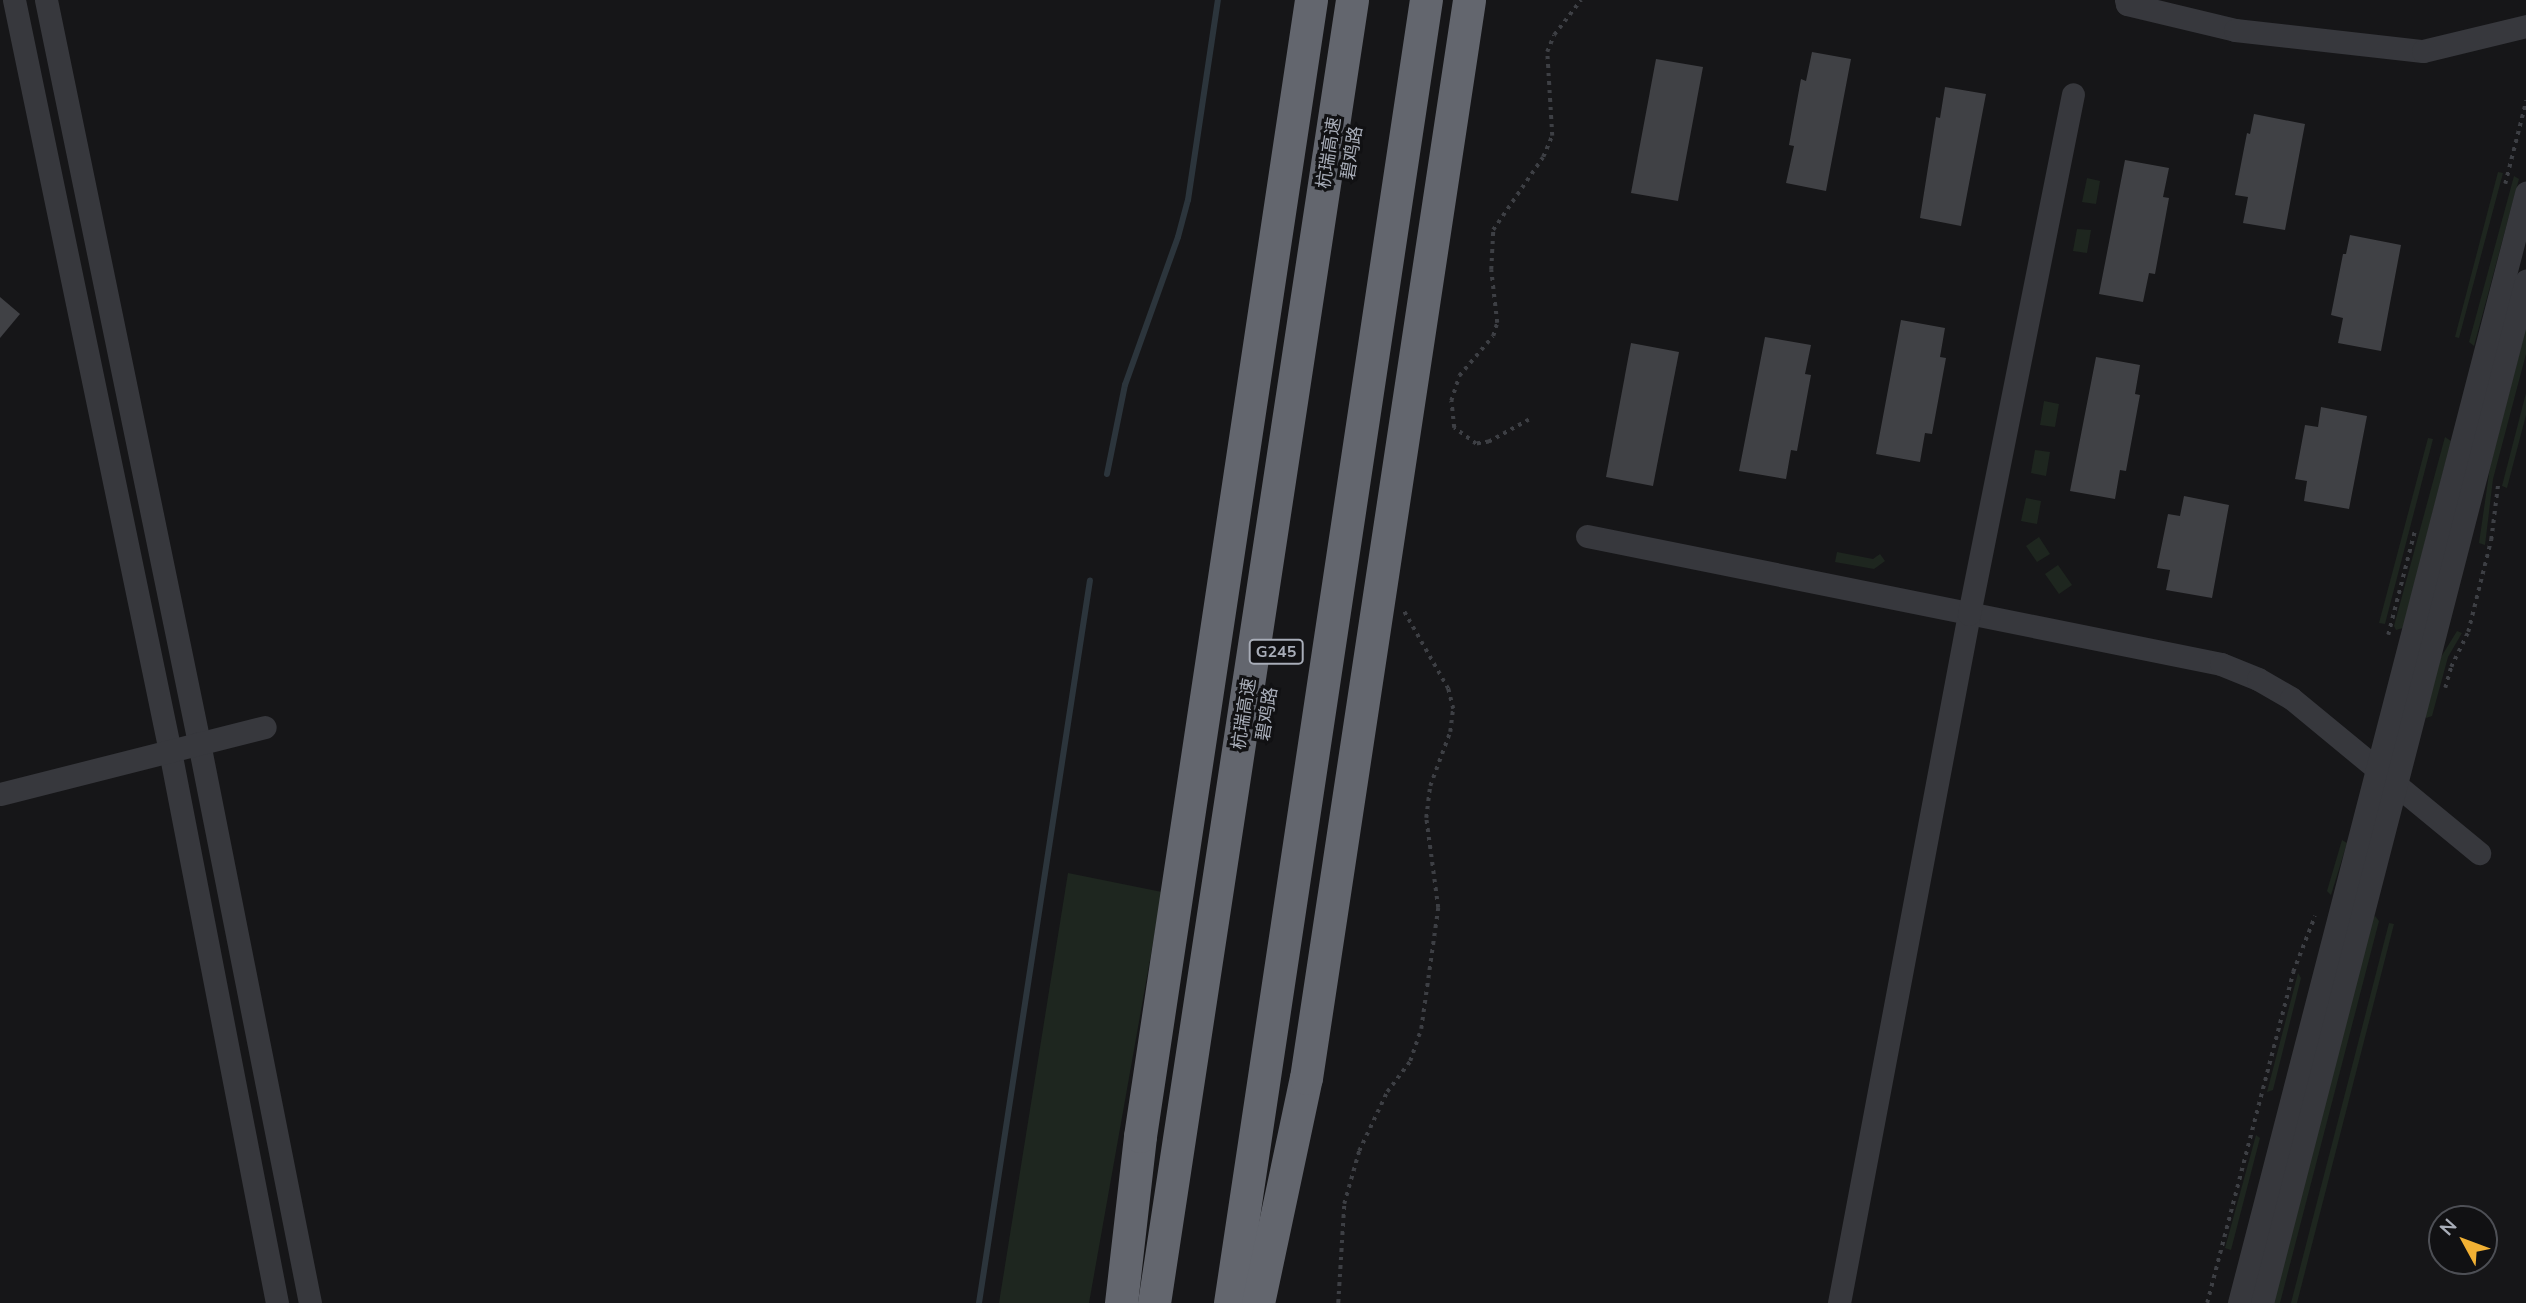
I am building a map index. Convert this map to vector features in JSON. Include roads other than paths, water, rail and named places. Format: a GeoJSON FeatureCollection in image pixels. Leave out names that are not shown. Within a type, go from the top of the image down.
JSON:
{"type":"FeatureCollection","features":[{"type":"Feature","properties":{"kind":"highway"},"geometry":{"type":"LineString","coordinates":[[1121,1303],[1140,1136],[1311,0]]}},
{"type":"Feature","properties":{"kind":"highway","name":"杭瑞高速"},"geometry":{"type":"LineString","coordinates":[[1154,1303],[1352,0]]}},
{"type":"Feature","properties":{"kind":"highway","name":"碧鸡路"},"geometry":{"type":"LineString","coordinates":[[1178,1303],[1375,0]]}},
{"type":"Feature","properties":{"kind":"highway","name":"碧鸡路"},"geometry":{"type":"LineString","coordinates":[[1211,1303],[1406,0]]}},
{"type":"Feature","properties":{"kind":"highway"},"geometry":{"type":"LineString","coordinates":[[1230,1303],[1426,0]]}},
{"type":"Feature","properties":{"kind":"highway"},"geometry":{"type":"LineString","coordinates":[[1258,1303],[1306,1078],[1469,0]]}},
{"type":"Feature","properties":{"kind":"street"},"geometry":{"type":"LineString","coordinates":[[14,0],[10,31],[170,751],[277,1303]]}},
{"type":"Feature","properties":{"kind":"street"},"geometry":{"type":"LineString","coordinates":[[46,0],[200,743],[310,1303]]}},
{"type":"Feature","properties":{"kind":"street"},"geometry":{"type":"LineString","coordinates":[[2126,0],[2127,4],[2235,30],[2423,51],[2526,26]]}},
{"type":"Feature","properties":{"kind":"street"},"geometry":{"type":"LineString","coordinates":[[10,31],[51,24]]}},
{"type":"Feature","properties":{"kind":"street"},"geometry":{"type":"LineString","coordinates":[[1839,1303],[1969,614],[2073,94]]}},
{"type":"Feature","properties":{"kind":"street"},"geometry":{"type":"LineString","coordinates":[[2239,1303],[2378,768],[2515,189]]}},
{"type":"Feature","properties":{"kind":"street"},"geometry":{"type":"LineString","coordinates":[[2262,1303],[2526,281]]}},
{"type":"Feature","properties":{"kind":"street"},"geometry":{"type":"LineString","coordinates":[[1587,537],[2221,664],[2258,679],[2291,698],[2479,853]]}},
{"type":"Feature","properties":{"kind":"street"},"geometry":{"type":"LineString","coordinates":[[0,794],[265,727]]}},
{"type":"Feature","properties":{"kind":"waterway"},"geometry":{"type":"LineString","coordinates":[[1107,474],[1125,385],[1178,237],[1188,200],[1218,0]]}},
{"type":"Feature","properties":{"kind":"waterway"},"geometry":{"type":"LineString","coordinates":[[979,1303],[1090,580]]}}]}
